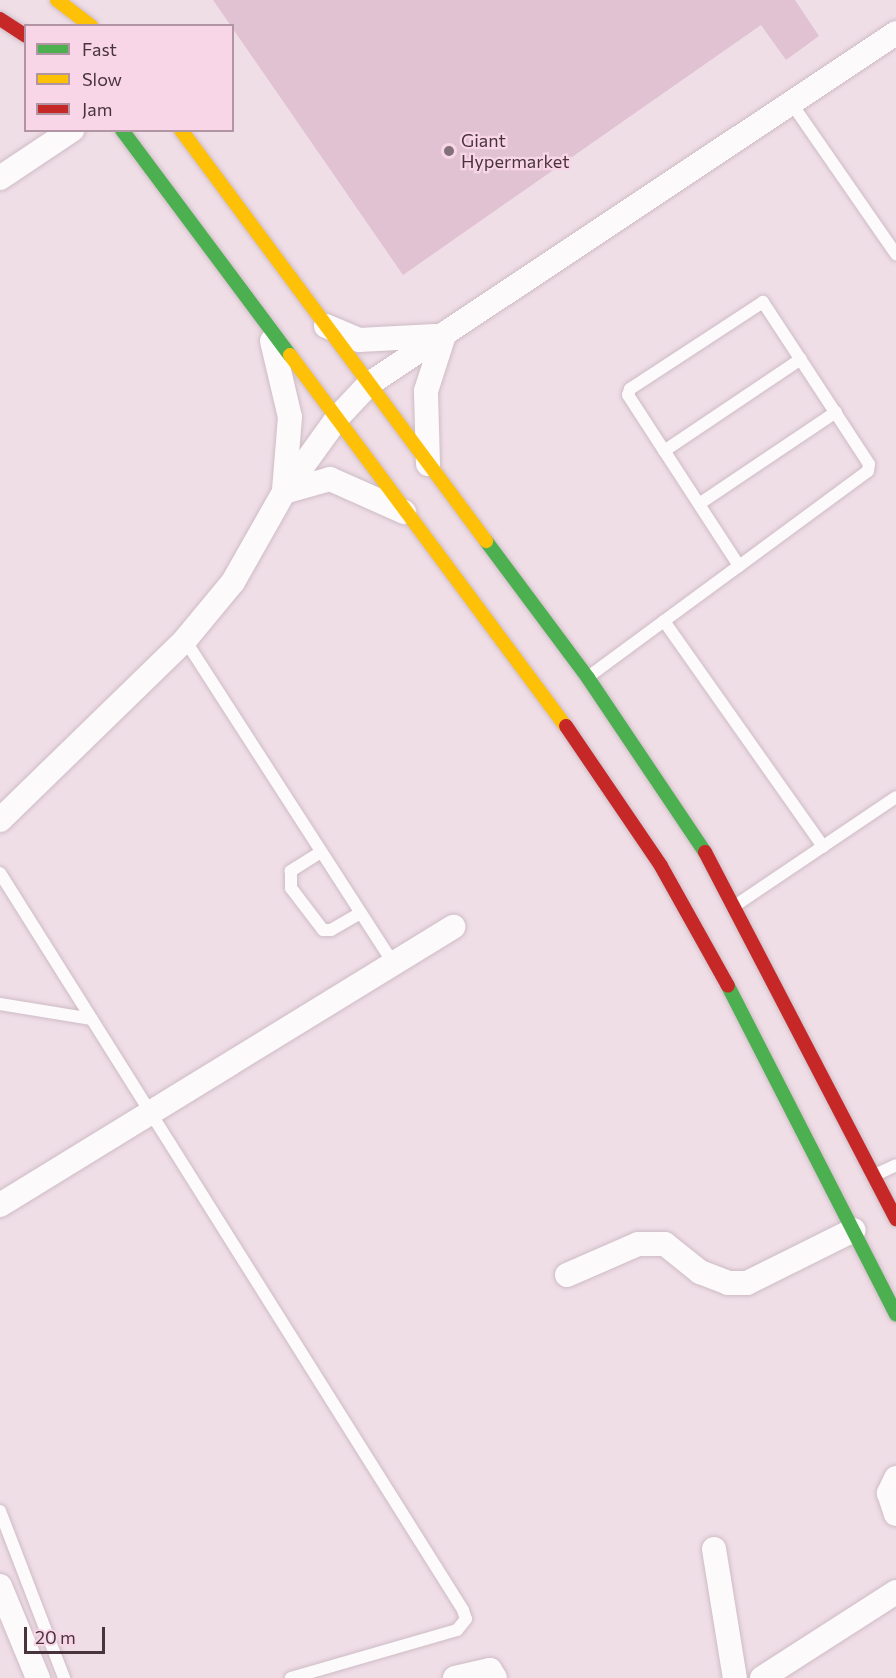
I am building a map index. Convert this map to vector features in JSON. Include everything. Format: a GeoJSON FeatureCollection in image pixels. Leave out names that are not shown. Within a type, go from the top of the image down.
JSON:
{"type":"FeatureCollection","features":[{"type":"Feature","properties":{"kind":"main road"},"geometry":{"type":"LineString","coordinates":[[57,0],[88,24]]}},
{"type":"Feature","properties":{"kind":"main road"},"geometry":{"type":"LineString","coordinates":[[0,19],[24,35]]}},
{"type":"Feature","properties":{"kind":"main road"},"geometry":{"type":"LineString","coordinates":[[124,132],[562,720],[661,866],[760,1043],[896,1315]]}},
{"type":"Feature","properties":{"kind":"main road"},"geometry":{"type":"LineString","coordinates":[[182,132],[588,678],[700,842],[735,905],[896,1219]]}},
{"type":"Feature","properties":{"kind":"street"},"geometry":{"type":"LineString","coordinates":[[0,820],[185,640],[232,582],[284,492],[338,417],[369,384],[896,33]]}},
{"type":"Feature","properties":{"kind":"street"},"geometry":{"type":"LineString","coordinates":[[0,178],[69,132]]}},
{"type":"Feature","properties":{"kind":"street"},"geometry":{"type":"LineString","coordinates":[[263,318],[286,387],[290,417],[284,492]]}},
{"type":"Feature","properties":{"kind":"street"},"geometry":{"type":"LineString","coordinates":[[325,326],[366,340],[444,335]]}},
{"type":"Feature","properties":{"kind":"street"},"geometry":{"type":"LineString","coordinates":[[428,465],[426,391],[444,335]]}},
{"type":"Feature","properties":{"kind":"street"},"geometry":{"type":"LineString","coordinates":[[284,492],[330,479],[411,515]]}},
{"type":"Feature","properties":{"kind":"street"},"geometry":{"type":"LineString","coordinates":[[0,1205],[453,927]]}},
{"type":"Feature","properties":{"kind":"street"},"geometry":{"type":"LineString","coordinates":[[567,1275],[638,1244],[665,1244],[700,1272],[728,1283],[747,1283],[854,1230]]}},
{"type":"Feature","properties":{"kind":"street"},"geometry":{"type":"LineString","coordinates":[[896,1478],[889,1493],[896,1514]]}},
{"type":"Feature","properties":{"kind":"street"},"geometry":{"type":"LineString","coordinates":[[714,1549],[735,1678]]}},
{"type":"Feature","properties":{"kind":"street"},"geometry":{"type":"LineString","coordinates":[[0,1586],[38,1678]]}},
{"type":"Feature","properties":{"kind":"street"},"geometry":{"type":"LineString","coordinates":[[762,1678],[896,1592]]}},
{"type":"Feature","properties":{"kind":"street"},"geometry":{"type":"LineString","coordinates":[[454,1678],[490,1670],[495,1678]]}},
{"type":"Feature","properties":{"kind":"lane"},"geometry":{"type":"LineString","coordinates":[[792,104],[896,254]]}},
{"type":"Feature","properties":{"kind":"lane"},"geometry":{"type":"LineString","coordinates":[[588,678],[868,471],[870,464],[763,302],[757,303],[630,389],[628,395],[739,566]]}},
{"type":"Feature","properties":{"kind":"lane"},"geometry":{"type":"LineString","coordinates":[[664,451],[801,359]]}},
{"type":"Feature","properties":{"kind":"lane"},"geometry":{"type":"LineString","coordinates":[[699,504],[836,412]]}},
{"type":"Feature","properties":{"kind":"lane"},"geometry":{"type":"LineString","coordinates":[[664,621],[823,846]]}},
{"type":"Feature","properties":{"kind":"lane"},"geometry":{"type":"LineString","coordinates":[[185,640],[393,963]]}},
{"type":"Feature","properties":{"kind":"lane"},"geometry":{"type":"LineString","coordinates":[[735,905],[896,797]]}},
{"type":"Feature","properties":{"kind":"lane"},"geometry":{"type":"LineString","coordinates":[[321,852],[291,871],[291,888],[323,930],[331,930],[361,913]]}},
{"type":"Feature","properties":{"kind":"lane"},"geometry":{"type":"LineString","coordinates":[[0,873],[466,1619],[457,1630],[291,1678]]}},
{"type":"Feature","properties":{"kind":"lane"},"geometry":{"type":"LineString","coordinates":[[0,1004],[92,1019]]}},
{"type":"Feature","properties":{"kind":"lane"},"geometry":{"type":"LineString","coordinates":[[874,1175],[896,1165]]}},
{"type":"Feature","properties":{"kind":"lane"},"geometry":{"type":"LineString","coordinates":[[0,1511],[64,1678]]}},
{"type":"Feature","properties":{"kind":"building","name":"Giant Hypermarket"},"geometry":{"type":"Polygon","coordinates":[[[213,0],[795,0],[819,36],[786,60],[761,25],[403,275],[234,30],[234,24],[230,24],[213,0]]]}},
{"type":"Feature","properties":{"kind":"traffic: fast"},"geometry":{"type":"LineString","coordinates":[[123,132],[290,355]]}},
{"type":"Feature","properties":{"kind":"traffic: fast"},"geometry":{"type":"LineString","coordinates":[[486,541],[588,678],[705,852]]}},
{"type":"Feature","properties":{"kind":"traffic: fast"},"geometry":{"type":"LineString","coordinates":[[728,986],[896,1315]]}},
{"type":"Feature","properties":{"kind":"traffic: slow"},"geometry":{"type":"LineString","coordinates":[[57,0],[88,24]]}},
{"type":"Feature","properties":{"kind":"traffic: slow"},"geometry":{"type":"LineString","coordinates":[[182,132],[486,541]]}},
{"type":"Feature","properties":{"kind":"traffic: slow"},"geometry":{"type":"LineString","coordinates":[[290,355],[566,726]]}},
{"type":"Feature","properties":{"kind":"traffic: jam"},"geometry":{"type":"LineString","coordinates":[[0,19],[24,35]]}},
{"type":"Feature","properties":{"kind":"traffic: jam"},"geometry":{"type":"LineString","coordinates":[[566,726],[661,866],[728,986]]}},
{"type":"Feature","properties":{"kind":"traffic: jam"},"geometry":{"type":"LineString","coordinates":[[705,852],[896,1219]]}},
{"type":"Feature","properties":{"kind":"place","name":"Giant Hypermarket"},"geometry":{"type":"Point","coordinates":[449,151]}}]}
